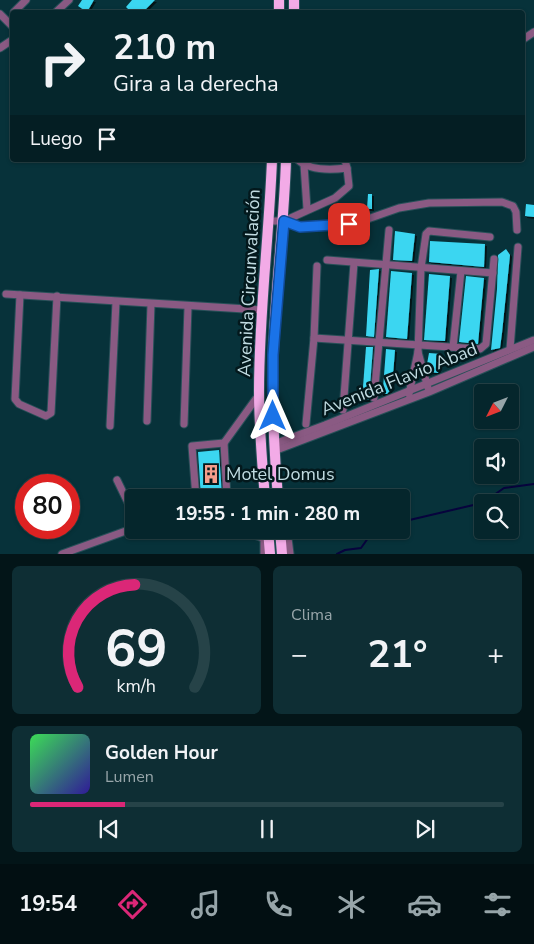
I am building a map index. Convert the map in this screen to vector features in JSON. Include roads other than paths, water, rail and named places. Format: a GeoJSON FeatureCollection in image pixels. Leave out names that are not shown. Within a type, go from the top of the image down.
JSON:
{"type":"FeatureCollection","features":[{"type":"Feature","properties":{"kind":"highway","name":"Avenida Circunvalación"},"geometry":{"type":"LineString","coordinates":[[264,489],[259,391],[262,310],[270,221],[272,162]]}},
{"type":"Feature","properties":{"kind":"highway","name":"Avenida Circunvalación"},"geometry":{"type":"LineString","coordinates":[[277,489],[274,448],[273,355],[284,221],[286,162]]}},
{"type":"Feature","properties":{"kind":"highway"},"geometry":{"type":"LineString","coordinates":[[271,194],[285,195]]}},
{"type":"Feature","properties":{"kind":"highway"},"geometry":{"type":"LineString","coordinates":[[267,255],[280,257]]}},
{"type":"Feature","properties":{"kind":"highway"},"geometry":{"type":"LineString","coordinates":[[267,539],[270,554]]}},
{"type":"Feature","properties":{"kind":"highway"},"geometry":{"type":"LineString","coordinates":[[281,539],[282,554]]}},
{"type":"Feature","properties":{"kind":"street"},"geometry":{"type":"LineString","coordinates":[[16,10],[26,0]]}},
{"type":"Feature","properties":{"kind":"street"},"geometry":{"type":"LineString","coordinates":[[58,10],[69,0]]}},
{"type":"Feature","properties":{"kind":"street"},"geometry":{"type":"LineString","coordinates":[[0,14],[10,24]]}},
{"type":"Feature","properties":{"kind":"street"},"geometry":{"type":"LineString","coordinates":[[6,20],[10,16]]}},
{"type":"Feature","properties":{"kind":"street"},"geometry":{"type":"LineString","coordinates":[[284,221],[335,198],[346,191],[349,186],[346,162]]}},
{"type":"Feature","properties":{"kind":"street"},"geometry":{"type":"LineString","coordinates":[[308,209],[301,163],[328,168],[347,168]]}},
{"type":"Feature","properties":{"kind":"street"},"geometry":{"type":"LineString","coordinates":[[270,221],[284,221],[300,227],[336,225],[362,222],[400,208],[429,203],[502,202],[513,206],[516,212],[517,230]]}},
{"type":"Feature","properties":{"kind":"street"},"geometry":{"type":"LineString","coordinates":[[374,398],[389,230]]}},
{"type":"Feature","properties":{"kind":"street"},"geometry":{"type":"LineString","coordinates":[[410,395],[418,349],[421,268],[426,234],[429,232],[490,237]]}},
{"type":"Feature","properties":{"kind":"street"},"geometry":{"type":"LineString","coordinates":[[510,349],[518,247]]}},
{"type":"Feature","properties":{"kind":"street"},"geometry":{"type":"LineString","coordinates":[[314,338],[379,342],[418,349],[453,347],[480,349],[486,344],[494,259]]}},
{"type":"Feature","properties":{"kind":"street"},"geometry":{"type":"LineString","coordinates":[[327,260],[493,273]]}},
{"type":"Feature","properties":{"kind":"street"},"geometry":{"type":"LineString","coordinates":[[343,410],[354,263]]}},
{"type":"Feature","properties":{"kind":"street"},"geometry":{"type":"LineString","coordinates":[[306,424],[314,338],[317,266]]}},
{"type":"Feature","properties":{"kind":"street"},"geometry":{"type":"LineString","coordinates":[[453,347],[461,271]]}},
{"type":"Feature","properties":{"kind":"street"},"geometry":{"type":"LineString","coordinates":[[6,294],[262,310]]}},
{"type":"Feature","properties":{"kind":"street"},"geometry":{"type":"LineString","coordinates":[[20,295],[15,397],[19,404],[46,416],[51,413],[57,296]]}},
{"type":"Feature","properties":{"kind":"street"},"geometry":{"type":"LineString","coordinates":[[110,426],[116,302]]}},
{"type":"Feature","properties":{"kind":"street"},"geometry":{"type":"LineString","coordinates":[[147,421],[151,304]]}},
{"type":"Feature","properties":{"kind":"street"},"geometry":{"type":"LineString","coordinates":[[184,424],[188,306]]}},
{"type":"Feature","properties":{"kind":"street","name":"Avenida Flavio Abad"},"geometry":{"type":"LineString","coordinates":[[410,395],[428,383],[534,340]]}},
{"type":"Feature","properties":{"kind":"street","name":"Avenida Flavio Abad"},"geometry":{"type":"LineString","coordinates":[[274,448],[410,395],[429,392],[534,347]]}},
{"type":"Feature","properties":{"kind":"street"},"geometry":{"type":"LineString","coordinates":[[418,349],[429,392]]}},
{"type":"Feature","properties":{"kind":"street"},"geometry":{"type":"LineString","coordinates":[[227,489],[224,443],[257,399],[259,391]]}},
{"type":"Feature","properties":{"kind":"street"},"geometry":{"type":"LineString","coordinates":[[195,489],[192,446],[224,443]]}},
{"type":"Feature","properties":{"kind":"street"},"geometry":{"type":"LineString","coordinates":[[117,480],[125,496]]}},
{"type":"Feature","properties":{"kind":"street"},"geometry":{"type":"LineString","coordinates":[[62,554],[125,531]]}},
{"type":"Feature","properties":{"kind":"street"},"geometry":{"type":"LineString","coordinates":[[264,554],[265,539]]}},
{"type":"Feature","properties":{"kind":"street"},"geometry":{"type":"LineString","coordinates":[[288,539],[290,554]]}},
{"type":"Feature","properties":{"kind":"waterway"},"geometry":{"type":"LineString","coordinates":[[495,494],[504,488],[534,484]]}},
{"type":"Feature","properties":{"kind":"waterway"},"geometry":{"type":"LineString","coordinates":[[410,520],[474,505]]}},
{"type":"Feature","properties":{"kind":"waterway"},"geometry":{"type":"LineString","coordinates":[[337,554],[345,550],[361,548],[367,539]]}},
{"type":"Feature","properties":{"kind":"place","name":"Motel Domus"},"geometry":{"type":"Point","coordinates":[211,474]}}]}
